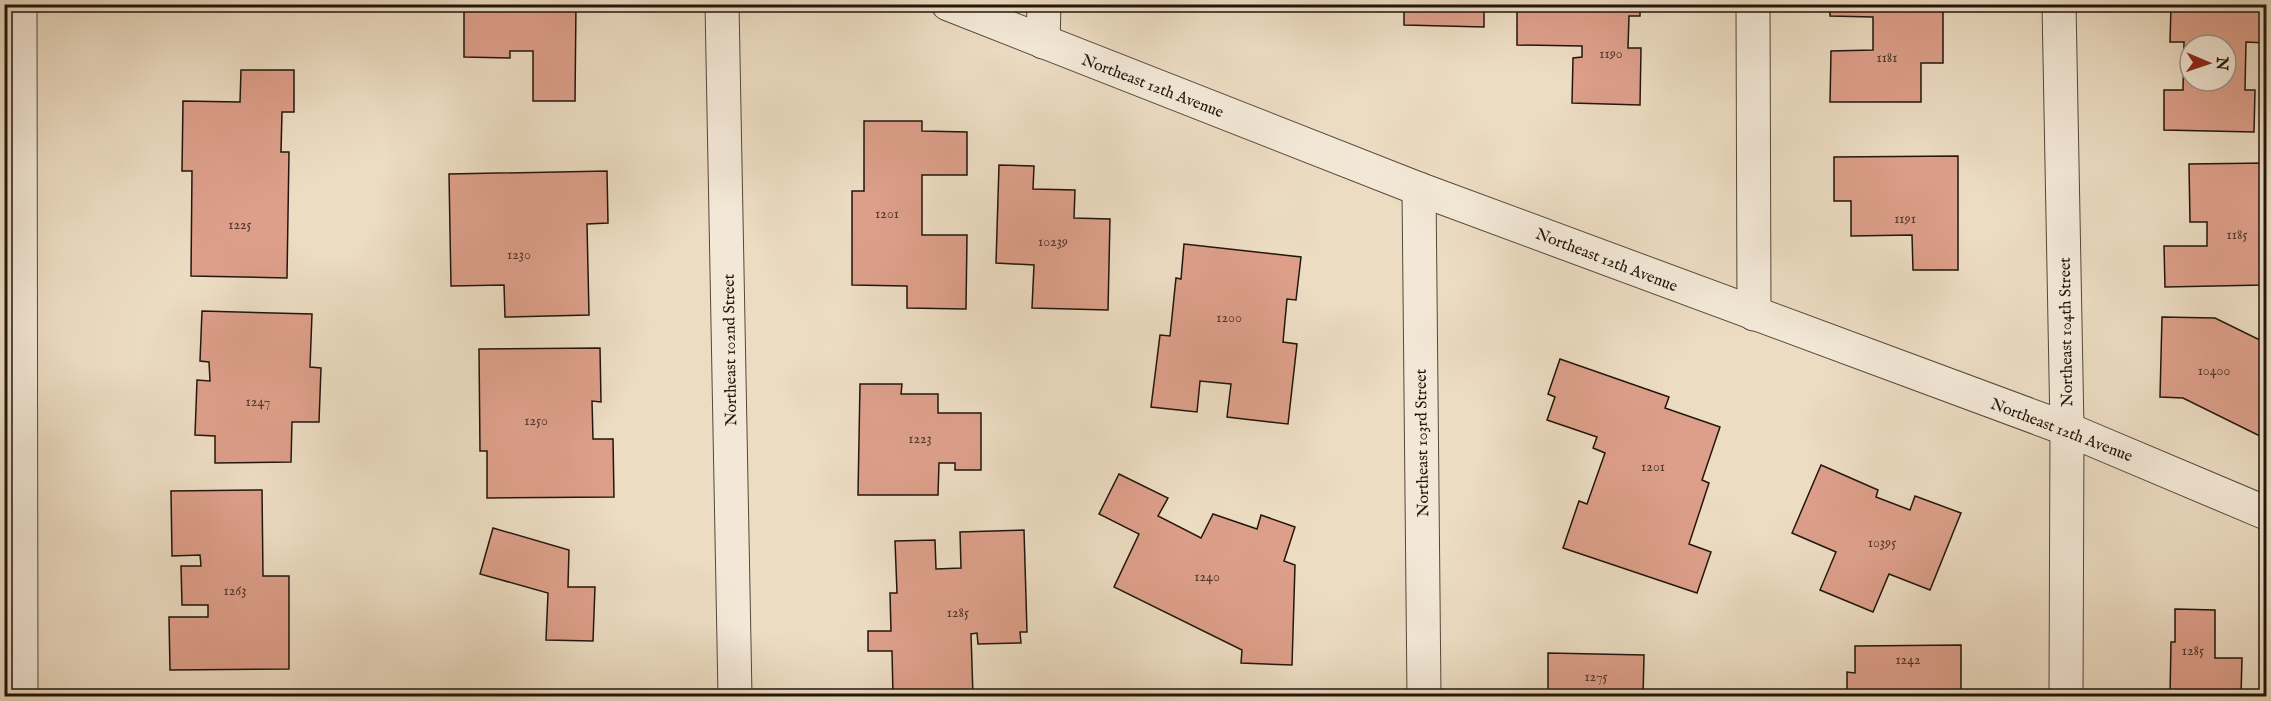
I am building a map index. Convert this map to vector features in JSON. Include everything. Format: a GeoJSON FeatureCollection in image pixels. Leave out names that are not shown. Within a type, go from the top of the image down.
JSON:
{"type":"FeatureCollection","features":[{"type":"Feature","properties":{"kind":"street"},"geometry":{"type":"LineString","coordinates":[[20,4],[21,696]]}},
{"type":"Feature","properties":{"kind":"street","name":"Northeast 102nd Street"},"geometry":{"type":"LineString","coordinates":[[722,4],[735,696]]}},
{"type":"Feature","properties":{"kind":"street","name":"Northeast 12th Avenue"},"geometry":{"type":"LineString","coordinates":[[948,4],[1419,189],[2067,429],[2266,513]]}},
{"type":"Feature","properties":{"kind":"street"},"geometry":{"type":"LineString","coordinates":[[1043,42],[1044,4]]}},
{"type":"Feature","properties":{"kind":"street"},"geometry":{"type":"LineString","coordinates":[[1753,4],[1754,314]]}},
{"type":"Feature","properties":{"kind":"street","name":"Northeast 104th Street"},"geometry":{"type":"LineString","coordinates":[[2059,4],[2067,429],[2066,696]]}},
{"type":"Feature","properties":{"kind":"street","name":"Northeast 103rd Street"},"geometry":{"type":"LineString","coordinates":[[1419,189],[1424,696]]}},
{"type":"Feature","properties":{"kind":"building"},"geometry":{"type":"Polygon","coordinates":[[[464,4],[576,4],[575,101],[533,101],[533,51],[510,51],[510,58],[464,57],[464,4]]]}},
{"type":"Feature","properties":{"kind":"building"},"geometry":{"type":"Polygon","coordinates":[[[1383,4],[1484,4],[1484,27],[1404,25],[1404,10],[1383,10],[1383,4]]]}},
{"type":"Feature","properties":{"kind":"building"},"geometry":{"type":"Polygon","coordinates":[[[1517,4],[1640,4],[1640,16],[1629,16],[1628,48],[1641,48],[1640,105],[1572,103],[1573,58],[1582,57],[1582,46],[1517,45],[1517,4]]]}},
{"type":"Feature","properties":{"kind":"building"},"geometry":{"type":"Polygon","coordinates":[[[1830,4],[1943,4],[1943,63],[1921,63],[1921,102],[1830,102],[1831,51],[1873,50],[1873,17],[1830,16],[1830,4]]]}},
{"type":"Feature","properties":{"kind":"building"},"geometry":{"type":"Polygon","coordinates":[[[2171,7],[2266,9],[2266,43],[2246,42],[2245,90],[2255,90],[2254,132],[2164,130],[2164,90],[2178,90],[2178,93],[2238,93],[2238,33],[2178,33],[2178,42],[2170,42],[2171,7]]]}},
{"type":"Feature","properties":{"kind":"building"},"geometry":{"type":"Polygon","coordinates":[[[241,70],[294,70],[294,112],[282,112],[281,152],[289,152],[287,278],[191,276],[192,171],[182,171],[183,101],[240,102],[241,70]]]}},
{"type":"Feature","properties":{"kind":"building"},"geometry":{"type":"Polygon","coordinates":[[[864,121],[922,121],[922,131],[967,132],[967,175],[922,175],[922,235],[967,235],[966,309],[907,308],[907,286],[852,285],[852,191],[864,191],[864,121]]]}},
{"type":"Feature","properties":{"kind":"building"},"geometry":{"type":"Polygon","coordinates":[[[1958,156],[1958,270],[1913,270],[1912,235],[1851,236],[1851,201],[1834,201],[1834,157],[1958,156]]]}},
{"type":"Feature","properties":{"kind":"building"},"geometry":{"type":"Polygon","coordinates":[[[2266,163],[2264,285],[2165,287],[2164,246],[2207,246],[2207,222],[2190,222],[2189,164],[2266,163]]]}},
{"type":"Feature","properties":{"kind":"building"},"geometry":{"type":"Polygon","coordinates":[[[999,165],[1034,166],[1033,189],[1075,190],[1074,218],[1110,219],[1108,310],[1032,308],[1034,265],[996,263],[999,165]]]}},
{"type":"Feature","properties":{"kind":"building"},"geometry":{"type":"Polygon","coordinates":[[[607,171],[608,223],[587,224],[589,315],[505,317],[504,285],[451,286],[449,174],[607,171]]]}},
{"type":"Feature","properties":{"kind":"building"},"geometry":{"type":"Polygon","coordinates":[[[1184,244],[1301,257],[1296,300],[1287,299],[1283,342],[1297,344],[1288,424],[1227,417],[1231,384],[1200,381],[1197,412],[1151,407],[1160,335],[1170,336],[1176,278],[1181,279],[1184,244]]]}},
{"type":"Feature","properties":{"kind":"building"},"geometry":{"type":"Polygon","coordinates":[[[202,311],[312,314],[310,367],[321,368],[319,422],[292,422],[291,462],[215,463],[215,436],[195,435],[197,380],[210,381],[209,362],[200,361],[202,311]]]}},
{"type":"Feature","properties":{"kind":"building"},"geometry":{"type":"Polygon","coordinates":[[[2162,317],[2215,318],[2266,343],[2266,439],[2183,398],[2160,397],[2162,317]]]}},
{"type":"Feature","properties":{"kind":"building"},"geometry":{"type":"Polygon","coordinates":[[[600,348],[601,402],[592,401],[593,439],[613,439],[614,497],[487,498],[487,451],[480,451],[479,349],[600,348]]]}},
{"type":"Feature","properties":{"kind":"building"},"geometry":{"type":"Polygon","coordinates":[[[1560,359],[1669,397],[1665,408],[1720,427],[1702,480],[1709,483],[1689,544],[1711,552],[1697,593],[1563,548],[1579,501],[1587,504],[1605,453],[1593,448],[1597,437],[1547,420],[1555,397],[1548,394],[1560,359]]]}},
{"type":"Feature","properties":{"kind":"building"},"geometry":{"type":"Polygon","coordinates":[[[860,384],[902,384],[901,394],[938,394],[938,413],[981,413],[981,470],[955,470],[955,463],[939,463],[938,495],[858,495],[860,384]]]}},
{"type":"Feature","properties":{"kind":"building"},"geometry":{"type":"Polygon","coordinates":[[[1821,465],[1878,490],[1876,497],[1910,510],[1915,496],[1961,513],[1930,590],[1889,574],[1873,612],[1820,590],[1836,552],[1792,533],[1821,465]]]}},
{"type":"Feature","properties":{"kind":"building"},"geometry":{"type":"Polygon","coordinates":[[[1119,474],[1168,498],[1158,516],[1201,538],[1213,514],[1257,529],[1261,515],[1295,527],[1284,561],[1295,565],[1292,665],[1241,663],[1242,650],[1114,587],[1139,534],[1099,514],[1119,474]]]}},
{"type":"Feature","properties":{"kind":"building"},"geometry":{"type":"Polygon","coordinates":[[[262,490],[263,576],[289,576],[289,669],[170,670],[169,617],[208,617],[208,605],[182,605],[181,566],[201,566],[200,555],[172,556],[171,491],[262,490]]]}},
{"type":"Feature","properties":{"kind":"building"},"geometry":{"type":"Polygon","coordinates":[[[493,528],[569,550],[568,587],[595,587],[593,641],[546,640],[548,593],[480,574],[493,528]]]}},
{"type":"Feature","properties":{"kind":"building"},"geometry":{"type":"Polygon","coordinates":[[[1024,530],[1027,632],[1020,632],[1021,643],[978,644],[977,633],[971,634],[973,696],[893,696],[892,651],[868,651],[868,631],[891,631],[890,593],[897,593],[895,541],[935,540],[936,569],[961,568],[960,532],[1024,530]]]}},
{"type":"Feature","properties":{"kind":"building"},"geometry":{"type":"Polygon","coordinates":[[[2175,609],[2215,610],[2215,658],[2242,658],[2241,696],[2170,696],[2171,642],[2175,642],[2175,609]]]}},
{"type":"Feature","properties":{"kind":"building"},"geometry":{"type":"Polygon","coordinates":[[[2263,615],[2266,615],[2266,669],[2265,669],[2263,615]]]}},
{"type":"Feature","properties":{"kind":"building"},"geometry":{"type":"Polygon","coordinates":[[[1961,645],[1961,696],[1847,696],[1847,672],[1855,673],[1855,646],[1961,645]]]}},
{"type":"Feature","properties":{"kind":"building"},"geometry":{"type":"Polygon","coordinates":[[[1548,653],[1644,655],[1643,696],[1548,696],[1548,653]]]}}]}
